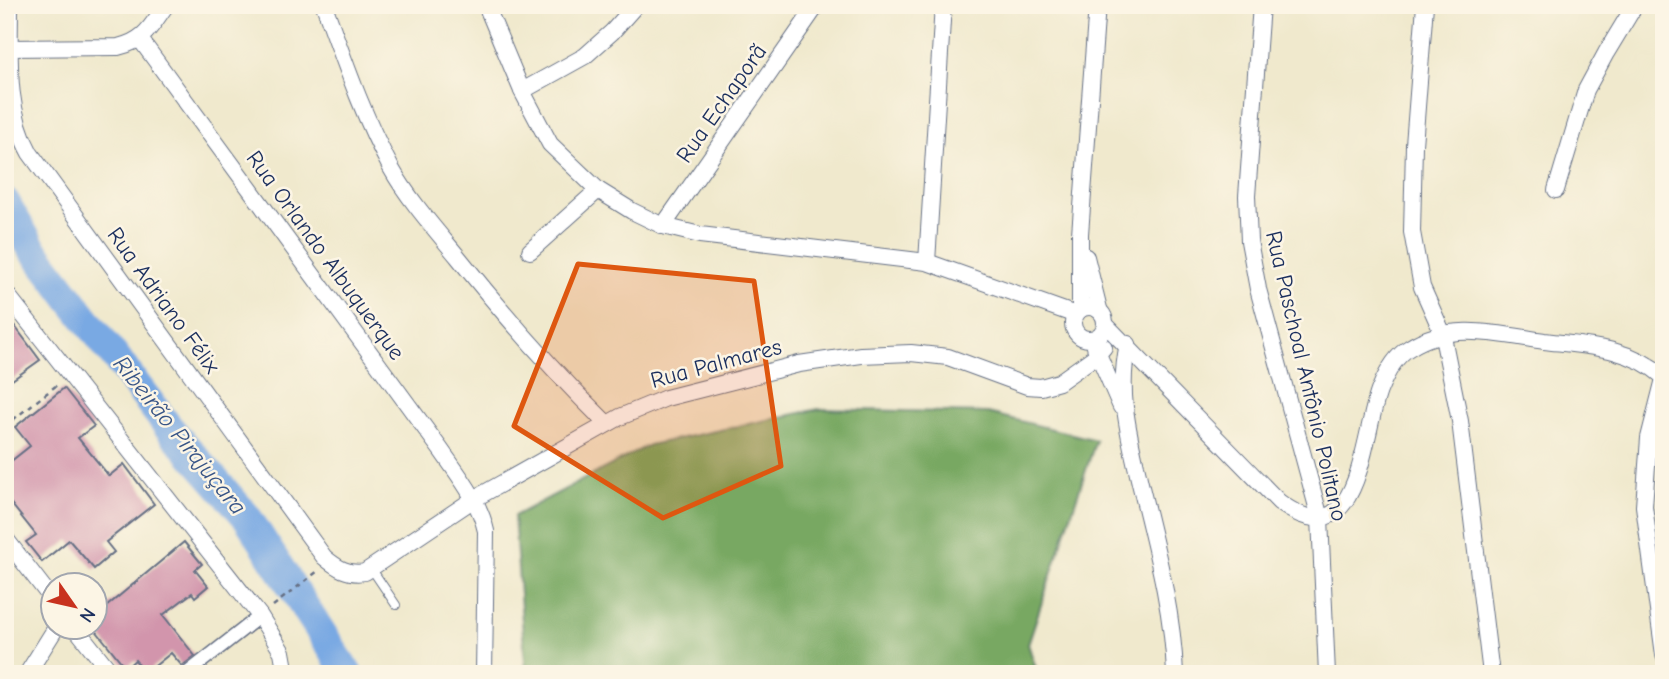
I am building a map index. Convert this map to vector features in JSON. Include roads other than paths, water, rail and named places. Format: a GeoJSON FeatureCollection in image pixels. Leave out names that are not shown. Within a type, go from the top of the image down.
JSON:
{"type":"FeatureCollection","features":[{"type":"Feature","properties":{"kind":"street","name":"Rua Adriano Félix"},"geometry":{"type":"LineString","coordinates":[[10,5],[8,48],[14,112],[21,137],[44,174],[324,557],[345,572],[355,574],[368,570]]}},
{"type":"Feature","properties":{"kind":"street"},"geometry":{"type":"LineString","coordinates":[[8,48],[118,47],[140,39],[166,5]]}},
{"type":"Feature","properties":{"kind":"street"},"geometry":{"type":"LineString","coordinates":[[324,5],[368,120],[393,170],[428,220],[498,306],[550,366],[607,424]]}},
{"type":"Feature","properties":{"kind":"street"},"geometry":{"type":"LineString","coordinates":[[486,5],[522,91],[550,144],[598,190],[663,226],[743,242],[927,262],[987,282],[1077,318]]}},
{"type":"Feature","properties":{"kind":"street"},"geometry":{"type":"LineString","coordinates":[[522,91],[585,56],[612,32],[636,5]]}},
{"type":"Feature","properties":{"kind":"street","name":"Rua Echaporã"},"geometry":{"type":"LineString","coordinates":[[663,226],[817,5]]}},
{"type":"Feature","properties":{"kind":"street"},"geometry":{"type":"LineString","coordinates":[[927,262],[943,5]]}},
{"type":"Feature","properties":{"kind":"street"},"geometry":{"type":"LineString","coordinates":[[1097,5],[1080,234],[1077,318],[1082,338],[1159,380]]}},
{"type":"Feature","properties":{"kind":"street","name":"Rua Paschoal Antônio Politano"},"geometry":{"type":"LineString","coordinates":[[1261,5],[1247,196],[1249,241],[1258,289],[1320,518],[1327,674]]}},
{"type":"Feature","properties":{"kind":"street"},"geometry":{"type":"LineString","coordinates":[[1425,5],[1414,145],[1412,232],[1422,286],[1443,332],[1460,421],[1491,674]]}},
{"type":"Feature","properties":{"kind":"street"},"geometry":{"type":"LineString","coordinates":[[1556,190],[1586,90],[1635,5]]}},
{"type":"Feature","properties":{"kind":"street","name":"Rua Orlando Albuquerque"},"geometry":{"type":"LineString","coordinates":[[140,39],[441,450],[482,513],[486,531],[484,674]]}},
{"type":"Feature","properties":{"kind":"street"},"geometry":{"type":"LineString","coordinates":[[530,251],[598,190]]}},
{"type":"Feature","properties":{"kind":"street"},"geometry":{"type":"LineString","coordinates":[[1080,234],[1102,317],[1097,345],[1125,415],[1159,566],[1175,657],[1175,674]]}},
{"type":"Feature","properties":{"kind":"street"},"geometry":{"type":"LineString","coordinates":[[5,292],[260,617],[282,652],[286,674]]}},
{"type":"Feature","properties":{"kind":"street"},"geometry":{"type":"LineString","coordinates":[[1077,318],[1088,307],[1102,317],[1159,380],[1279,502],[1306,517],[1320,518],[1338,510],[1349,498],[1358,476],[1378,392],[1387,372],[1407,348],[1443,332],[1473,331],[1620,351],[1649,364],[1664,378],[1648,438],[1644,506],[1664,655]]}},
{"type":"Feature","properties":{"kind":"street"},"geometry":{"type":"LineString","coordinates":[[1125,415],[1124,362],[1128,344]]}},
{"type":"Feature","properties":{"kind":"street","name":"Rua Palmares"},"geometry":{"type":"LineString","coordinates":[[368,570],[474,499],[607,424],[666,398],[799,364],[861,355],[911,353],[948,357],[1027,386],[1041,387],[1059,382],[1097,345]]}},
{"type":"Feature","properties":{"kind":"street"},"geometry":{"type":"LineString","coordinates":[[5,538],[38,581]]}},
{"type":"Feature","properties":{"kind":"street"},"geometry":{"type":"LineString","coordinates":[[186,674],[260,617]]}},
{"type":"Feature","properties":{"kind":"street"},"geometry":{"type":"LineString","coordinates":[[27,674],[48,640]]}},
{"type":"Feature","properties":{"kind":"street"},"geometry":{"type":"LineString","coordinates":[[85,640],[112,674]]}},
{"type":"Feature","properties":{"kind":"lane"},"geometry":{"type":"LineString","coordinates":[[368,570],[396,605]]}},
{"type":"Feature","properties":{"kind":"waterway"},"geometry":{"type":"LineString","coordinates":[[5,181],[11,209]]}},
{"type":"Feature","properties":{"kind":"waterway","name":"Ribeirão Pirajuçara"},"geometry":{"type":"LineString","coordinates":[[5,202],[31,247],[170,429],[247,517],[348,674]]}}]}
